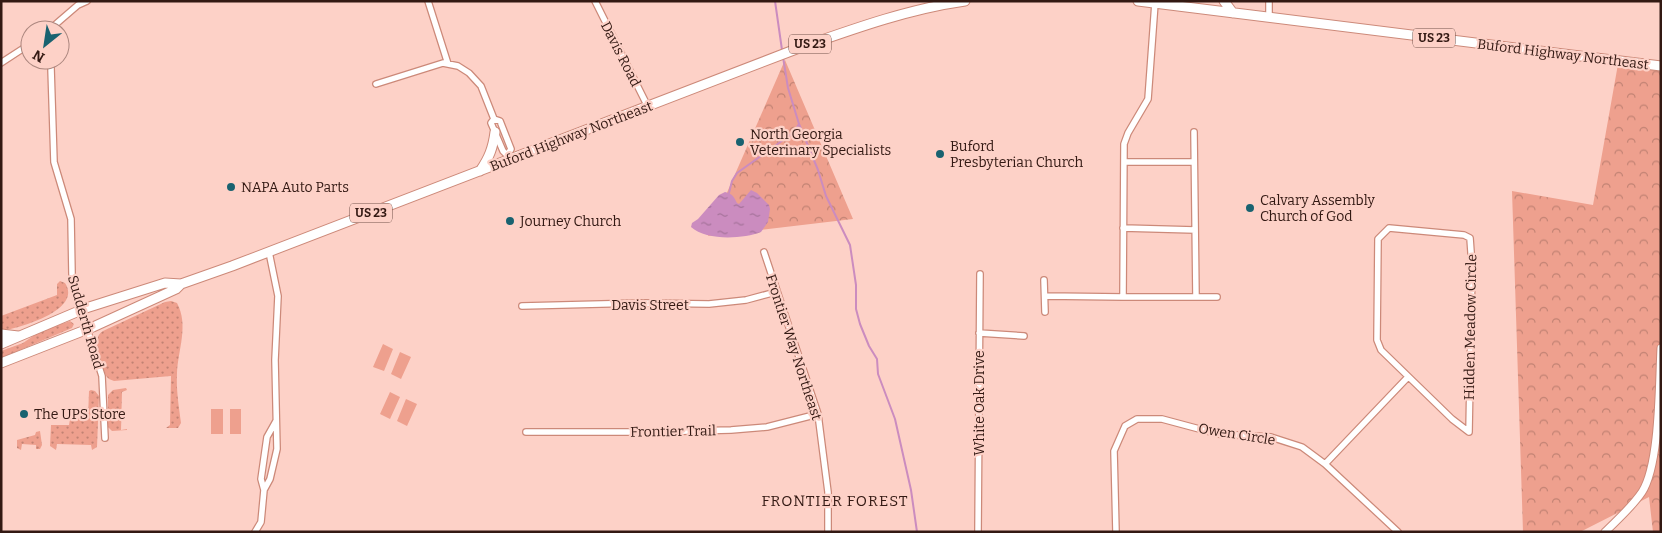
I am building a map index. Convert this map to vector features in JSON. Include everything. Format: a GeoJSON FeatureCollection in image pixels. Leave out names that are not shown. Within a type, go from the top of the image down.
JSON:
{"type":"FeatureCollection","features":[{"type":"Feature","properties":{"kind":"main road","name":"Buford Highway Northeast"},"geometry":{"type":"LineString","coordinates":[[1138,1],[1661,66]]}},
{"type":"Feature","properties":{"kind":"main road"},"geometry":{"type":"LineString","coordinates":[[1224,1],[1233,13]]}},
{"type":"Feature","properties":{"kind":"main road","name":"Buford Highway Northeast"},"geometry":{"type":"LineString","coordinates":[[181,284],[480,171],[509,157],[648,107],[799,48],[863,26],[929,8],[961,2]]}},
{"type":"Feature","properties":{"kind":"main road"},"geometry":{"type":"LineString","coordinates":[[480,171],[490,156],[495,132]]}},
{"type":"Feature","properties":{"kind":"main road","name":"US 23"},"geometry":{"type":"LineString","coordinates":[[1,344],[81,310],[165,283],[181,284]]}},
{"type":"Feature","properties":{"kind":"main road","name":"US 23"},"geometry":{"type":"LineString","coordinates":[[1,363],[147,303],[181,284]]}},
{"type":"Feature","properties":{"kind":"main road"},"geometry":{"type":"LineString","coordinates":[[1,334],[21,336]]}},
{"type":"Feature","properties":{"kind":"street"},"geometry":{"type":"LineString","coordinates":[[61,20],[78,5],[87,1]]}},
{"type":"Feature","properties":{"kind":"street"},"geometry":{"type":"LineString","coordinates":[[428,1],[448,64]]}},
{"type":"Feature","properties":{"kind":"street","name":"Davis Road"},"geometry":{"type":"LineString","coordinates":[[595,1],[648,107]]}},
{"type":"Feature","properties":{"kind":"street"},"geometry":{"type":"LineString","coordinates":[[1269,1],[1269,17]]}},
{"type":"Feature","properties":{"kind":"street"},"geometry":{"type":"LineString","coordinates":[[1123,297],[1124,144],[1148,99],[1155,4]]}},
{"type":"Feature","properties":{"kind":"street"},"geometry":{"type":"LineString","coordinates":[[1,63],[20,51]]}},
{"type":"Feature","properties":{"kind":"street"},"geometry":{"type":"LineString","coordinates":[[376,84],[443,63],[458,66],[469,73],[481,86],[494,119],[491,123],[503,151],[509,157]]}},
{"type":"Feature","properties":{"kind":"street","name":"Sudderth Road"},"geometry":{"type":"LineString","coordinates":[[51,70],[54,162],[71,219],[71,267],[81,310],[90,328],[102,376],[105,438]]}},
{"type":"Feature","properties":{"kind":"street"},"geometry":{"type":"LineString","coordinates":[[494,119],[500,121],[511,149],[509,157]]}},
{"type":"Feature","properties":{"kind":"street"},"geometry":{"type":"LineString","coordinates":[[1194,132],[1196,297]]}},
{"type":"Feature","properties":{"kind":"street"},"geometry":{"type":"LineString","coordinates":[[1124,162],[1194,162]]}},
{"type":"Feature","properties":{"kind":"street"},"geometry":{"type":"LineString","coordinates":[[1123,228],[1195,230]]}},
{"type":"Feature","properties":{"kind":"street","name":"Hidden Meadow Circle"},"geometry":{"type":"LineString","coordinates":[[1389,228],[1464,234],[1470,238],[1472,266],[1469,432],[1408,377],[1381,350],[1377,340],[1378,239],[1389,228]]}},
{"type":"Feature","properties":{"kind":"street"},"geometry":{"type":"LineString","coordinates":[[264,490],[270,479],[277,448],[275,360],[278,296],[268,252]]}},
{"type":"Feature","properties":{"kind":"street","name":"Frontier Way Northeast"},"geometry":{"type":"LineString","coordinates":[[764,252],[818,414],[828,492],[828,532]]}},
{"type":"Feature","properties":{"kind":"street","name":"White Oak Drive"},"geometry":{"type":"LineString","coordinates":[[978,532],[980,274]]}},
{"type":"Feature","properties":{"kind":"street"},"geometry":{"type":"LineString","coordinates":[[1044,280],[1045,312]]}},
{"type":"Feature","properties":{"kind":"street","name":"Davis Street"},"geometry":{"type":"LineString","coordinates":[[522,306],[709,304],[746,300],[776,292]]}},
{"type":"Feature","properties":{"kind":"street"},"geometry":{"type":"LineString","coordinates":[[1045,296],[1217,297]]}},
{"type":"Feature","properties":{"kind":"street"},"geometry":{"type":"LineString","coordinates":[[979,333],[1024,336]]}},
{"type":"Feature","properties":{"kind":"street"},"geometry":{"type":"LineString","coordinates":[[1605,532],[1627,511],[1642,492],[1650,476],[1656,430],[1661,348]]}},
{"type":"Feature","properties":{"kind":"street"},"geometry":{"type":"LineString","coordinates":[[1326,464],[1408,377]]}},
{"type":"Feature","properties":{"kind":"street","name":"Frontier Trail"},"geometry":{"type":"LineString","coordinates":[[526,432],[730,430],[767,427],[818,414]]}},
{"type":"Feature","properties":{"kind":"street","name":"Owen Circle"},"geometry":{"type":"LineString","coordinates":[[1116,532],[1114,451],[1125,426],[1137,420],[1162,419],[1218,434],[1271,438],[1302,447],[1326,464],[1398,532]]}},
{"type":"Feature","properties":{"kind":"street"},"geometry":{"type":"LineString","coordinates":[[256,532],[261,522],[264,490],[261,478],[267,438],[276,421]]}},
{"type":"Feature","properties":{"kind":"street"},"geometry":{"type":"LineString","coordinates":[[264,457],[275,459]]}},
{"type":"Feature","properties":{"kind":"green space"},"geometry":{"type":"Polygon","coordinates":[[[785,60],[853,219],[708,236],[785,60]]]}},
{"type":"Feature","properties":{"kind":"green space"},"geometry":{"type":"Polygon","coordinates":[[[1618,64],[1661,70],[1661,532],[1653,532],[1649,497],[1580,532],[1523,532],[1512,191],[1593,205],[1618,64]]]}},
{"type":"Feature","properties":{"kind":"green space"},"geometry":{"type":"Polygon","coordinates":[[[60,281],[65,283],[68,293],[65,301],[58,309],[34,322],[1,331],[1,316],[57,295],[57,284],[60,281]]]}},
{"type":"Feature","properties":{"kind":"green space"},"geometry":{"type":"Polygon","coordinates":[[[165,302],[177,303],[183,329],[177,373],[177,392],[181,423],[178,428],[166,428],[170,425],[171,376],[114,381],[109,379],[106,376],[97,346],[99,335],[103,331],[165,302]]]}},
{"type":"Feature","properties":{"kind":"green space"},"geometry":{"type":"Polygon","coordinates":[[[70,321],[74,324],[72,328],[1,358],[1,351],[23,343],[39,332],[70,321]]]}},
{"type":"Feature","properties":{"kind":"green space"},"geometry":{"type":"Polygon","coordinates":[[[383,344],[393,349],[384,371],[373,367],[383,344]]]}},
{"type":"Feature","properties":{"kind":"green space"},"geometry":{"type":"Polygon","coordinates":[[[400,352],[411,357],[401,379],[391,374],[400,352]]]}},
{"type":"Feature","properties":{"kind":"green space"},"geometry":{"type":"Polygon","coordinates":[[[126,388],[127,390],[122,392],[121,430],[127,430],[112,431],[108,427],[108,395],[113,390],[126,388]]]}},
{"type":"Feature","properties":{"kind":"green space"},"geometry":{"type":"Polygon","coordinates":[[[89,391],[95,391],[99,396],[97,447],[92,450],[91,445],[57,444],[56,450],[50,446],[51,425],[69,425],[70,419],[88,418],[89,391]]]}},
{"type":"Feature","properties":{"kind":"green space"},"geometry":{"type":"Polygon","coordinates":[[[390,392],[400,397],[390,419],[380,414],[390,392]]]}},
{"type":"Feature","properties":{"kind":"green space"},"geometry":{"type":"Polygon","coordinates":[[[406,399],[417,404],[407,426],[397,421],[406,399]]]}},
{"type":"Feature","properties":{"kind":"green space"},"geometry":{"type":"Polygon","coordinates":[[[211,409],[223,409],[223,434],[211,434],[211,409]]]}},
{"type":"Feature","properties":{"kind":"green space"},"geometry":{"type":"Polygon","coordinates":[[[230,409],[241,409],[241,434],[230,434],[230,409]]]}},
{"type":"Feature","properties":{"kind":"green space"},"geometry":{"type":"Polygon","coordinates":[[[40,431],[42,445],[40,449],[36,449],[36,445],[22,444],[21,450],[17,448],[17,440],[35,435],[36,432],[40,431]]]}},
{"type":"Feature","properties":{"kind":"water"},"geometry":{"type":"Polygon","coordinates":[[[751,190],[757,193],[769,205],[770,209],[768,222],[761,232],[745,236],[715,237],[698,232],[691,227],[692,223],[698,219],[719,195],[725,192],[730,194],[739,204],[751,190]]]}},
{"type":"Feature","properties":{"kind":"waterway"},"geometry":{"type":"LineString","coordinates":[[775,1],[782,50]]}},
{"type":"Feature","properties":{"kind":"waterway"},"geometry":{"type":"LineString","coordinates":[[783,57],[788,88],[799,124],[818,170],[826,196],[850,245],[856,285],[856,309],[869,346],[877,359],[878,374],[895,419],[911,490],[917,532]]}},
{"type":"Feature","properties":{"kind":"waterway"},"geometry":{"type":"LineString","coordinates":[[729,193],[732,181],[737,173],[793,133],[799,124]]}},
{"type":"Feature","properties":{"kind":"place","name":"North Georgia Veterinary Specialists"},"geometry":{"type":"Point","coordinates":[740,142]}},
{"type":"Feature","properties":{"kind":"place","name":"Buford Presbyterian Church"},"geometry":{"type":"Point","coordinates":[940,154]}},
{"type":"Feature","properties":{"kind":"place","name":"NAPA Auto Parts"},"geometry":{"type":"Point","coordinates":[231,187]}},
{"type":"Feature","properties":{"kind":"place","name":"Calvary Assembly Church of God"},"geometry":{"type":"Point","coordinates":[1250,208]}},
{"type":"Feature","properties":{"kind":"place","name":"Journey Church"},"geometry":{"type":"Point","coordinates":[510,221]}},
{"type":"Feature","properties":{"kind":"place","name":"The UPS Store"},"geometry":{"type":"Point","coordinates":[24,414]}},
{"type":"Feature","properties":{"kind":"district","name":"FRONTIER FOREST"},"geometry":{"type":"Point","coordinates":[835,501]}}]}
